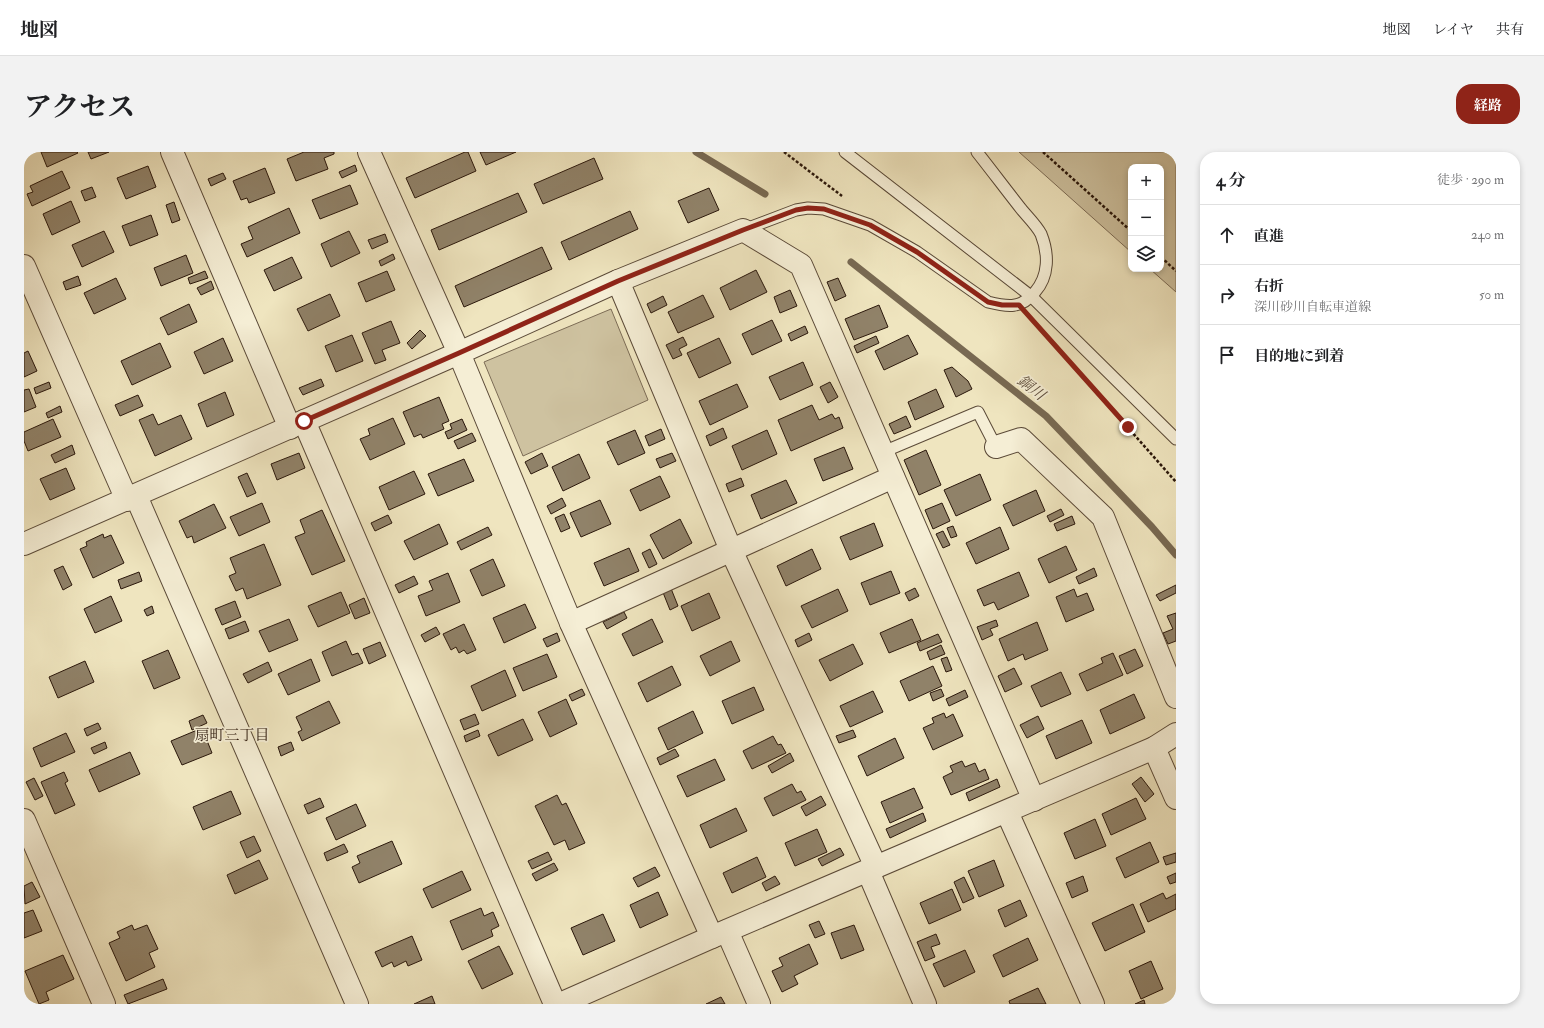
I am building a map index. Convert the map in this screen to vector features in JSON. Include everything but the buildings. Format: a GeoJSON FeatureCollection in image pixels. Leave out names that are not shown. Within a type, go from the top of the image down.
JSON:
{"type":"FeatureCollection","features":[{"type":"Feature","properties":{"kind":"street"},"geometry":{"type":"LineString","coordinates":[[172,152],[297,424],[555,1004]]}},
{"type":"Feature","properties":{"kind":"street"},"geometry":{"type":"LineString","coordinates":[[369,152],[459,353],[571,623],[719,934],[759,1004]]}},
{"type":"Feature","properties":{"kind":"street"},"geometry":{"type":"LineString","coordinates":[[24,544],[459,353],[618,281],[743,230],[801,265],[1034,800]]}},
{"type":"Feature","properties":{"kind":"street"},"geometry":{"type":"LineString","coordinates":[[24,266],[131,498],[357,1004]]}},
{"type":"Feature","properties":{"kind":"street"},"geometry":{"type":"LineString","coordinates":[[618,281],[732,550],[872,869],[925,1004]]}},
{"type":"Feature","properties":{"kind":"street"},"geometry":{"type":"LineString","coordinates":[[996,447],[1021,439],[1103,517],[1176,697]]}},
{"type":"Feature","properties":{"kind":"street"},"geometry":{"type":"LineString","coordinates":[[571,623],[894,477]]}},
{"type":"Feature","properties":{"kind":"street"},"geometry":{"type":"LineString","coordinates":[[560,1004],[719,934],[1154,748],[1176,734]]}},
{"type":"Feature","properties":{"kind":"street"},"geometry":{"type":"LineString","coordinates":[[1154,748],[1176,798]]}},
{"type":"Feature","properties":{"kind":"street"},"geometry":{"type":"LineString","coordinates":[[1007,812],[1093,1004]]}},
{"type":"Feature","properties":{"kind":"street"},"geometry":{"type":"LineString","coordinates":[[24,820],[104,1004]]}},
{"type":"Feature","properties":{"kind":"lane"},"geometry":{"type":"LineString","coordinates":[[845,152],[1032,297],[1176,438]]}},
{"type":"Feature","properties":{"kind":"lane"},"geometry":{"type":"LineString","coordinates":[[743,230],[796,210],[808,208],[824,209],[870,225],[917,252],[988,302],[1002,305],[1019,305],[1032,297],[1041,285],[1046,273],[1046,255],[1040,233],[977,152]]}},
{"type":"Feature","properties":{"kind":"lane"},"geometry":{"type":"LineString","coordinates":[[883,452],[978,412],[996,447]]}},
{"type":"Feature","properties":{"kind":"path"},"geometry":{"type":"LineString","coordinates":[[1042,152],[1128,228]]}},
{"type":"Feature","properties":{"kind":"path"},"geometry":{"type":"LineString","coordinates":[[1164,260],[1176,272]]}},
{"type":"Feature","properties":{"kind":"path"},"geometry":{"type":"LineString","coordinates":[[1050,340],[1176,482]]}},
{"type":"Feature","properties":{"kind":"shaded area"},"geometry":{"type":"Polygon","coordinates":[[[1019,152],[1176,152],[1176,292],[1153,272],[1164,272],[1164,164],[1128,164],[1128,249],[1019,152]]]}},
{"type":"Feature","properties":{"kind":"shaded area"},"geometry":{"type":"Polygon","coordinates":[[[611,309],[648,400],[523,456],[484,362],[611,309]]]}},
{"type":"Feature","properties":{"kind":"waterway","name":"銅川"},"geometry":{"type":"LineString","coordinates":[[696,152],[765,194]]}},
{"type":"Feature","properties":{"kind":"waterway","name":"銅川"},"geometry":{"type":"LineString","coordinates":[[851,262],[1046,416],[1152,527],[1176,555]]}},
{"type":"Feature","properties":{"kind":"district","name":"扇町三丁目"},"geometry":{"type":"Point","coordinates":[232,735]}},
{"type":"Feature","properties":{"kind":"route"},"geometry":{"type":"LineString","coordinates":[[304,421],[618,281],[743,230],[796,210],[808,208],[824,209],[870,225],[917,252],[988,302],[1002,305],[1019,305],[1128,427]]}}]}
